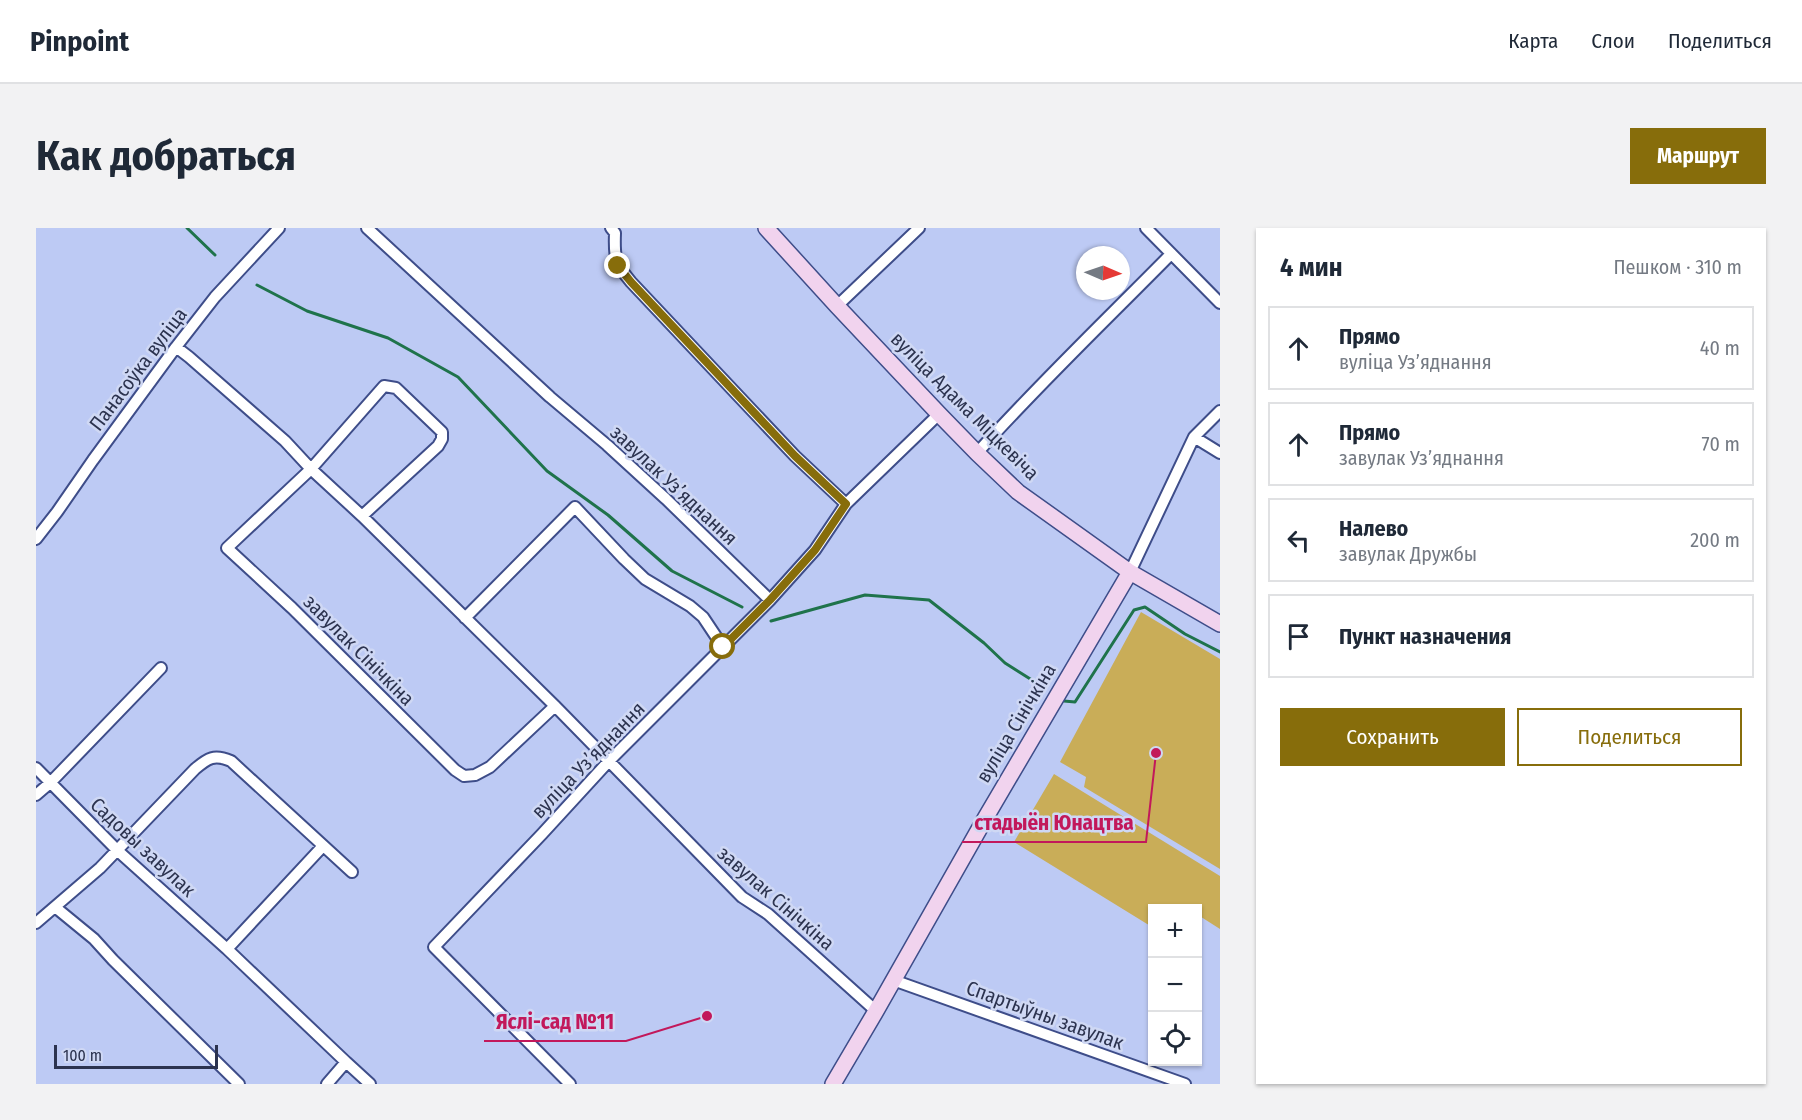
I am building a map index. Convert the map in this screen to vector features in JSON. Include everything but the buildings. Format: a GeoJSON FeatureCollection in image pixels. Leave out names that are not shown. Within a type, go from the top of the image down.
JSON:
{"type":"FeatureCollection","features":[{"type":"Feature","properties":{"kind":"street","name":"Панасоўка вуліца"},"geometry":{"type":"LineString","coordinates":[[36,538],[215,297],[279,228]]}},
{"type":"Feature","properties":{"kind":"street","name":"завулак Узʼяднання"},"geometry":{"type":"LineString","coordinates":[[367,228],[550,397],[666,499],[770,600]]}},
{"type":"Feature","properties":{"kind":"street"},"geometry":{"type":"LineString","coordinates":[[611,228],[615,233],[614,251],[618,266],[631,282],[795,456],[846,504]]}},
{"type":"Feature","properties":{"kind":"street","name":"вуліца Адама Міцкевіча"},"geometry":{"type":"LineString","coordinates":[[766,228],[939,414],[1018,492],[1130,572],[1220,624]]}},
{"type":"Feature","properties":{"kind":"street"},"geometry":{"type":"LineString","coordinates":[[837,306],[918,228]]}},
{"type":"Feature","properties":{"kind":"street"},"geometry":{"type":"LineString","coordinates":[[1146,228],[1220,303]]}},
{"type":"Feature","properties":{"kind":"street"},"geometry":{"type":"LineString","coordinates":[[977,453],[1027,398],[1171,254]]}},
{"type":"Feature","properties":{"kind":"street","name":"завулак Сінічкіна"},"geometry":{"type":"LineString","coordinates":[[176,347],[285,441],[555,706],[742,897],[768,914],[876,1011]]}},
{"type":"Feature","properties":{"kind":"street","name":"завулак Сінічкіна"},"geometry":{"type":"LineString","coordinates":[[362,516],[438,446],[442,439],[442,432],[396,388],[384,386],[311,469],[227,548],[292,608],[455,770],[464,776],[475,775],[490,767],[555,706]]}},
{"type":"Feature","properties":{"kind":"street"},"geometry":{"type":"LineString","coordinates":[[1130,572],[1194,437],[1220,411]]}},
{"type":"Feature","properties":{"kind":"street"},"geometry":{"type":"LineString","coordinates":[[770,600],[815,550],[846,504],[939,414]]}},
{"type":"Feature","properties":{"kind":"street"},"geometry":{"type":"LineString","coordinates":[[1194,437],[1220,453]]}},
{"type":"Feature","properties":{"kind":"street"},"geometry":{"type":"LineString","coordinates":[[465,618],[575,507],[645,579],[690,606],[703,617],[723,647]]}},
{"type":"Feature","properties":{"kind":"street","name":"вуліца Сінічкіна"},"geometry":{"type":"LineString","coordinates":[[833,1084],[1130,572]]}},
{"type":"Feature","properties":{"kind":"street","name":"вуліца Узʼяднання"},"geometry":{"type":"LineString","coordinates":[[568,1083],[434,947],[608,762],[770,600]]}},
{"type":"Feature","properties":{"kind":"street"},"geometry":{"type":"LineString","coordinates":[[36,795],[51,783],[161,668]]}},
{"type":"Feature","properties":{"kind":"street"},"geometry":{"type":"LineString","coordinates":[[36,923],[118,851],[195,769],[214,757],[231,761],[352,872]]}},
{"type":"Feature","properties":{"kind":"street","name":"Садовы завулак"},"geometry":{"type":"LineString","coordinates":[[36,768],[118,851],[227,949],[370,1084]]}},
{"type":"Feature","properties":{"kind":"street"},"geometry":{"type":"LineString","coordinates":[[227,949],[323,846]]}},
{"type":"Feature","properties":{"kind":"street"},"geometry":{"type":"LineString","coordinates":[[55,908],[94,939],[239,1084]]}},
{"type":"Feature","properties":{"kind":"street","name":"Спартыўны завулак"},"geometry":{"type":"LineString","coordinates":[[893,980],[1185,1084]]}},
{"type":"Feature","properties":{"kind":"street"},"geometry":{"type":"LineString","coordinates":[[327,1084],[346,1062]]}},
{"type":"Feature","properties":{"kind":"shaded area"},"geometry":{"type":"Polygon","coordinates":[[[1141,612],[1220,659],[1220,869],[1084,787],[1086,777],[1060,762],[1141,612]]]}},
{"type":"Feature","properties":{"kind":"shaded area"},"geometry":{"type":"Polygon","coordinates":[[[1054,774],[1220,876],[1220,929],[1202,918],[1202,904],[1148,904],[1148,925],[1014,842],[1054,774]]]}},
{"type":"Feature","properties":{"kind":"waterway"},"geometry":{"type":"LineString","coordinates":[[187,228],[215,255]]}},
{"type":"Feature","properties":{"kind":"waterway"},"geometry":{"type":"LineString","coordinates":[[257,285],[307,311],[388,338],[458,377],[547,471],[608,515],[672,571],[742,607]]}},
{"type":"Feature","properties":{"kind":"waterway"},"geometry":{"type":"LineString","coordinates":[[771,621],[865,595],[929,600],[984,643],[1005,663],[1043,687]]}},
{"type":"Feature","properties":{"kind":"waterway"},"geometry":{"type":"LineString","coordinates":[[1064,701],[1075,702],[1134,610],[1145,607],[1185,634],[1220,652]]}},
{"type":"Feature","properties":{"kind":"place","name":"стадыён Юнацтва"},"geometry":{"type":"Point","coordinates":[1156,753]}},
{"type":"Feature","properties":{"kind":"place","name":"Яслі-сад №11"},"geometry":{"type":"Point","coordinates":[707,1016]}},
{"type":"Feature","properties":{"kind":"route"},"geometry":{"type":"LineString","coordinates":[[618,266],[795,456],[846,504],[815,550],[723,647]]}}]}
